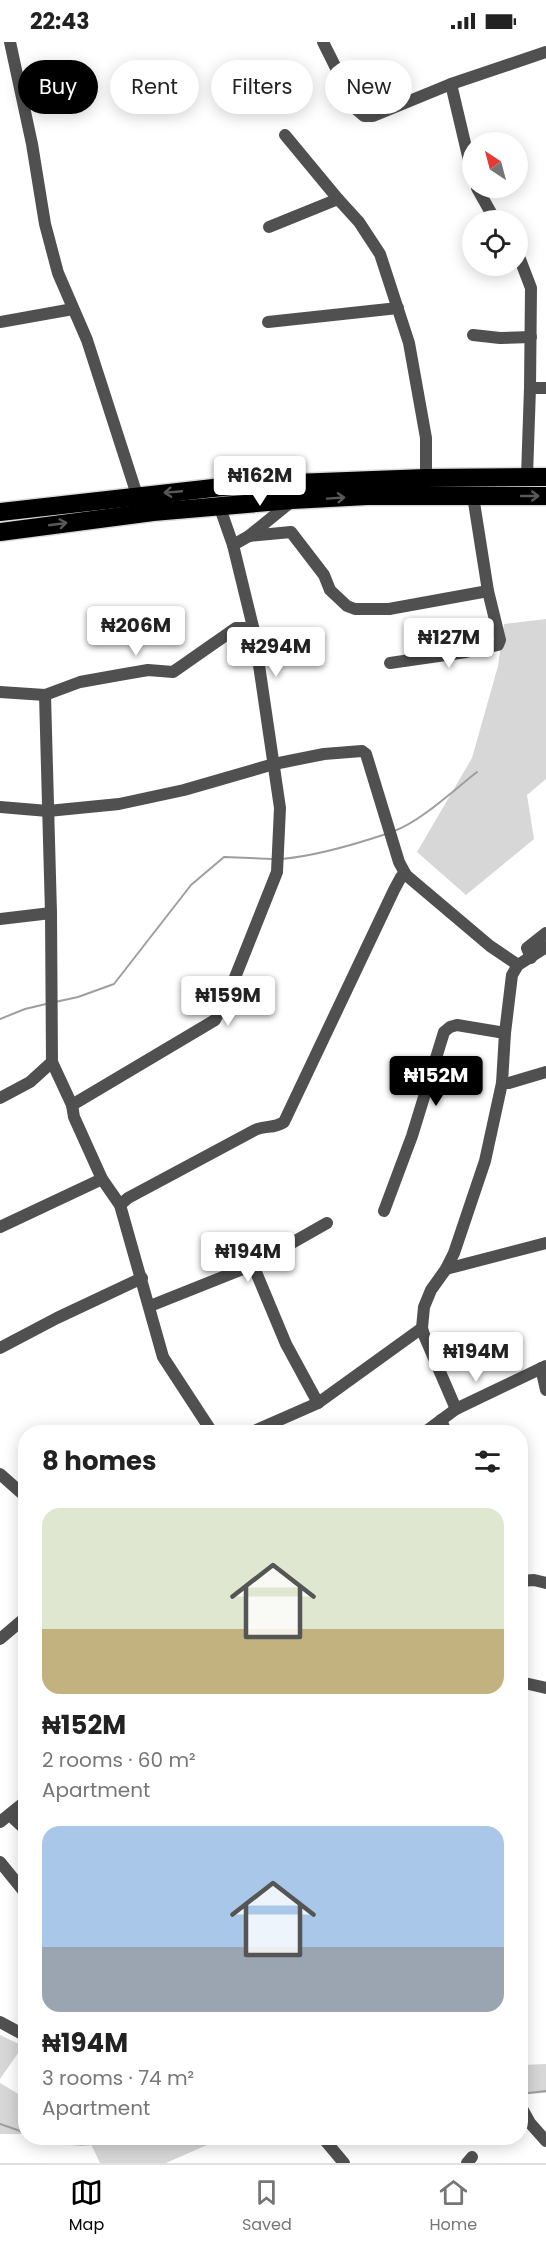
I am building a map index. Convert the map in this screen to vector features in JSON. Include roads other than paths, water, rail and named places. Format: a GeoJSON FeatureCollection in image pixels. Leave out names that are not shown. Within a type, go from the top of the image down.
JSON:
{"type":"FeatureCollection","features":[{"type":"Feature","properties":{"kind":"highway"},"geometry":{"type":"LineString","coordinates":[[0,512],[137,495],[249,485],[426,478],[546,477]]}},
{"type":"Feature","properties":{"kind":"highway"},"geometry":{"type":"LineString","coordinates":[[0,532],[153,512],[292,500],[367,496],[546,496]]}},
{"type":"Feature","properties":{"kind":"street"},"geometry":{"type":"LineString","coordinates":[[10,42],[15,74],[32,144],[45,224],[57,273],[87,340],[137,495]]}},
{"type":"Feature","properties":{"kind":"street"},"geometry":{"type":"LineString","coordinates":[[323,42],[357,110],[364,116],[373,116],[451,84],[546,52]]}},
{"type":"Feature","properties":{"kind":"street"},"geometry":{"type":"LineString","coordinates":[[451,84],[462,132]]}},
{"type":"Feature","properties":{"kind":"street"},"geometry":{"type":"LineString","coordinates":[[285,135],[359,222],[380,254],[409,343],[426,438],[426,478]]}},
{"type":"Feature","properties":{"kind":"street"},"geometry":{"type":"LineString","coordinates":[[269,227],[338,199]]}},
{"type":"Feature","properties":{"kind":"street"},"geometry":{"type":"LineString","coordinates":[[526,276],[531,288],[531,388],[526,476]]}},
{"type":"Feature","properties":{"kind":"street"},"geometry":{"type":"LineString","coordinates":[[268,322],[398,308]]}},
{"type":"Feature","properties":{"kind":"street"},"geometry":{"type":"LineString","coordinates":[[0,322],[73,309]]}},
{"type":"Feature","properties":{"kind":"street"},"geometry":{"type":"LineString","coordinates":[[472,335],[500,338],[531,337]]}},
{"type":"Feature","properties":{"kind":"street"},"geometry":{"type":"LineString","coordinates":[[531,388],[546,388]]}},
{"type":"Feature","properties":{"kind":"street"},"geometry":{"type":"LineString","coordinates":[[390,663],[498,645],[500,640],[488,591],[473,496]]}},
{"type":"Feature","properties":{"kind":"street"},"geometry":{"type":"LineString","coordinates":[[233,545],[249,536],[292,500]]}},
{"type":"Feature","properties":{"kind":"street"},"geometry":{"type":"LineString","coordinates":[[72,1105],[214,1020],[236,974],[277,872],[280,808],[254,631],[233,545],[220,508]]}},
{"type":"Feature","properties":{"kind":"street"},"geometry":{"type":"LineString","coordinates":[[249,536],[291,532],[324,574],[330,590],[347,606],[355,609],[389,609],[488,591]]}},
{"type":"Feature","properties":{"kind":"street"},"geometry":{"type":"LineString","coordinates":[[0,692],[45,695],[80,682],[148,670],[173,672],[236,628],[254,631]]}},
{"type":"Feature","properties":{"kind":"street"},"geometry":{"type":"LineString","coordinates":[[45,695],[51,914],[52,1062],[102,1179],[120,1205],[163,1357],[207,1425]]}},
{"type":"Feature","properties":{"kind":"street"},"geometry":{"type":"LineString","coordinates":[[0,807],[48,811],[119,804],[184,790],[274,764],[324,754],[362,751],[367,759],[399,862],[406,875],[490,946],[518,965]]}},
{"type":"Feature","properties":{"kind":"street"},"geometry":{"type":"LineString","coordinates":[[120,1205],[128,1198],[255,1130],[261,1127],[274,1128],[284,1122],[394,890],[401,877],[406,875]]}},
{"type":"Feature","properties":{"kind":"street"},"geometry":{"type":"LineString","coordinates":[[0,920],[51,914]]}},
{"type":"Feature","properties":{"kind":"street"},"geometry":{"type":"LineString","coordinates":[[531,958],[526,948],[546,933]]}},
{"type":"Feature","properties":{"kind":"street"},"geometry":{"type":"LineString","coordinates":[[456,1409],[422,1328],[424,1307],[436,1282],[446,1269],[485,1161],[502,1083],[509,986],[513,970],[546,947]]}},
{"type":"Feature","properties":{"kind":"street"},"geometry":{"type":"LineString","coordinates":[[384,1211],[412,1136],[444,1032],[457,1025],[505,1033]]}},
{"type":"Feature","properties":{"kind":"street"},"geometry":{"type":"LineString","coordinates":[[0,1098],[30,1082],[52,1062]]}},
{"type":"Feature","properties":{"kind":"street"},"geometry":{"type":"LineString","coordinates":[[502,1083],[546,1072]]}},
{"type":"Feature","properties":{"kind":"street"},"geometry":{"type":"LineString","coordinates":[[0,1227],[102,1179]]}},
{"type":"Feature","properties":{"kind":"street"},"geometry":{"type":"LineString","coordinates":[[150,1306],[253,1265],[327,1223]]}},
{"type":"Feature","properties":{"kind":"street"},"geometry":{"type":"LineString","coordinates":[[446,1269],[546,1243]]}},
{"type":"Feature","properties":{"kind":"street"},"geometry":{"type":"LineString","coordinates":[[253,1265],[286,1344],[318,1403]]}},
{"type":"Feature","properties":{"kind":"street"},"geometry":{"type":"LineString","coordinates":[[0,1348],[142,1278]]}},
{"type":"Feature","properties":{"kind":"street"},"geometry":{"type":"LineString","coordinates":[[268,1425],[318,1403],[422,1328]]}},
{"type":"Feature","properties":{"kind":"street"},"geometry":{"type":"LineString","coordinates":[[434,1425],[456,1409],[544,1367],[546,1390]]}},
{"type":"Feature","properties":{"kind":"street"},"geometry":{"type":"LineString","coordinates":[[441,1420],[443,1425]]}},
{"type":"Feature","properties":{"kind":"street"},"geometry":{"type":"LineString","coordinates":[[0,1474],[18,1490]]}},
{"type":"Feature","properties":{"kind":"street"},"geometry":{"type":"LineString","coordinates":[[528,1580],[546,1583]]}},
{"type":"Feature","properties":{"kind":"street"},"geometry":{"type":"LineString","coordinates":[[0,1639],[18,1624]]}},
{"type":"Feature","properties":{"kind":"street"},"geometry":{"type":"LineString","coordinates":[[528,1684],[546,1688]]}},
{"type":"Feature","properties":{"kind":"street"},"geometry":{"type":"LineString","coordinates":[[5,1819],[18,1808]]}},
{"type":"Feature","properties":{"kind":"street"},"geometry":{"type":"LineString","coordinates":[[0,1862],[18,1884]]}},
{"type":"Feature","properties":{"kind":"street"},"geometry":{"type":"LineString","coordinates":[[0,2022],[18,2032]]}},
{"type":"Feature","properties":{"kind":"street"},"geometry":{"type":"LineString","coordinates":[[528,2119],[546,2141]]}},
{"type":"Feature","properties":{"kind":"street"},"geometry":{"type":"LineString","coordinates":[[329,2145],[344,2163]]}},
{"type":"Feature","properties":{"kind":"waterway"},"geometry":{"type":"LineString","coordinates":[[394,831],[426,813],[477,772]]}},
{"type":"Feature","properties":{"kind":"waterway"},"geometry":{"type":"LineString","coordinates":[[281,859],[334,849],[386,834]]}},
{"type":"Feature","properties":{"kind":"waterway"},"geometry":{"type":"LineString","coordinates":[[55,1002],[78,997],[114,984],[191,885],[224,857],[272,859]]}},
{"type":"Feature","properties":{"kind":"waterway"},"geometry":{"type":"LineString","coordinates":[[0,1019],[46,1004]]}},
{"type":"Feature","properties":{"kind":"waterway"},"geometry":{"type":"LineString","coordinates":[[528,2093],[546,2091]]}},
{"type":"Feature","properties":{"kind":"waterway"},"geometry":{"type":"LineString","coordinates":[[0,2124],[18,2130]]}}]}
